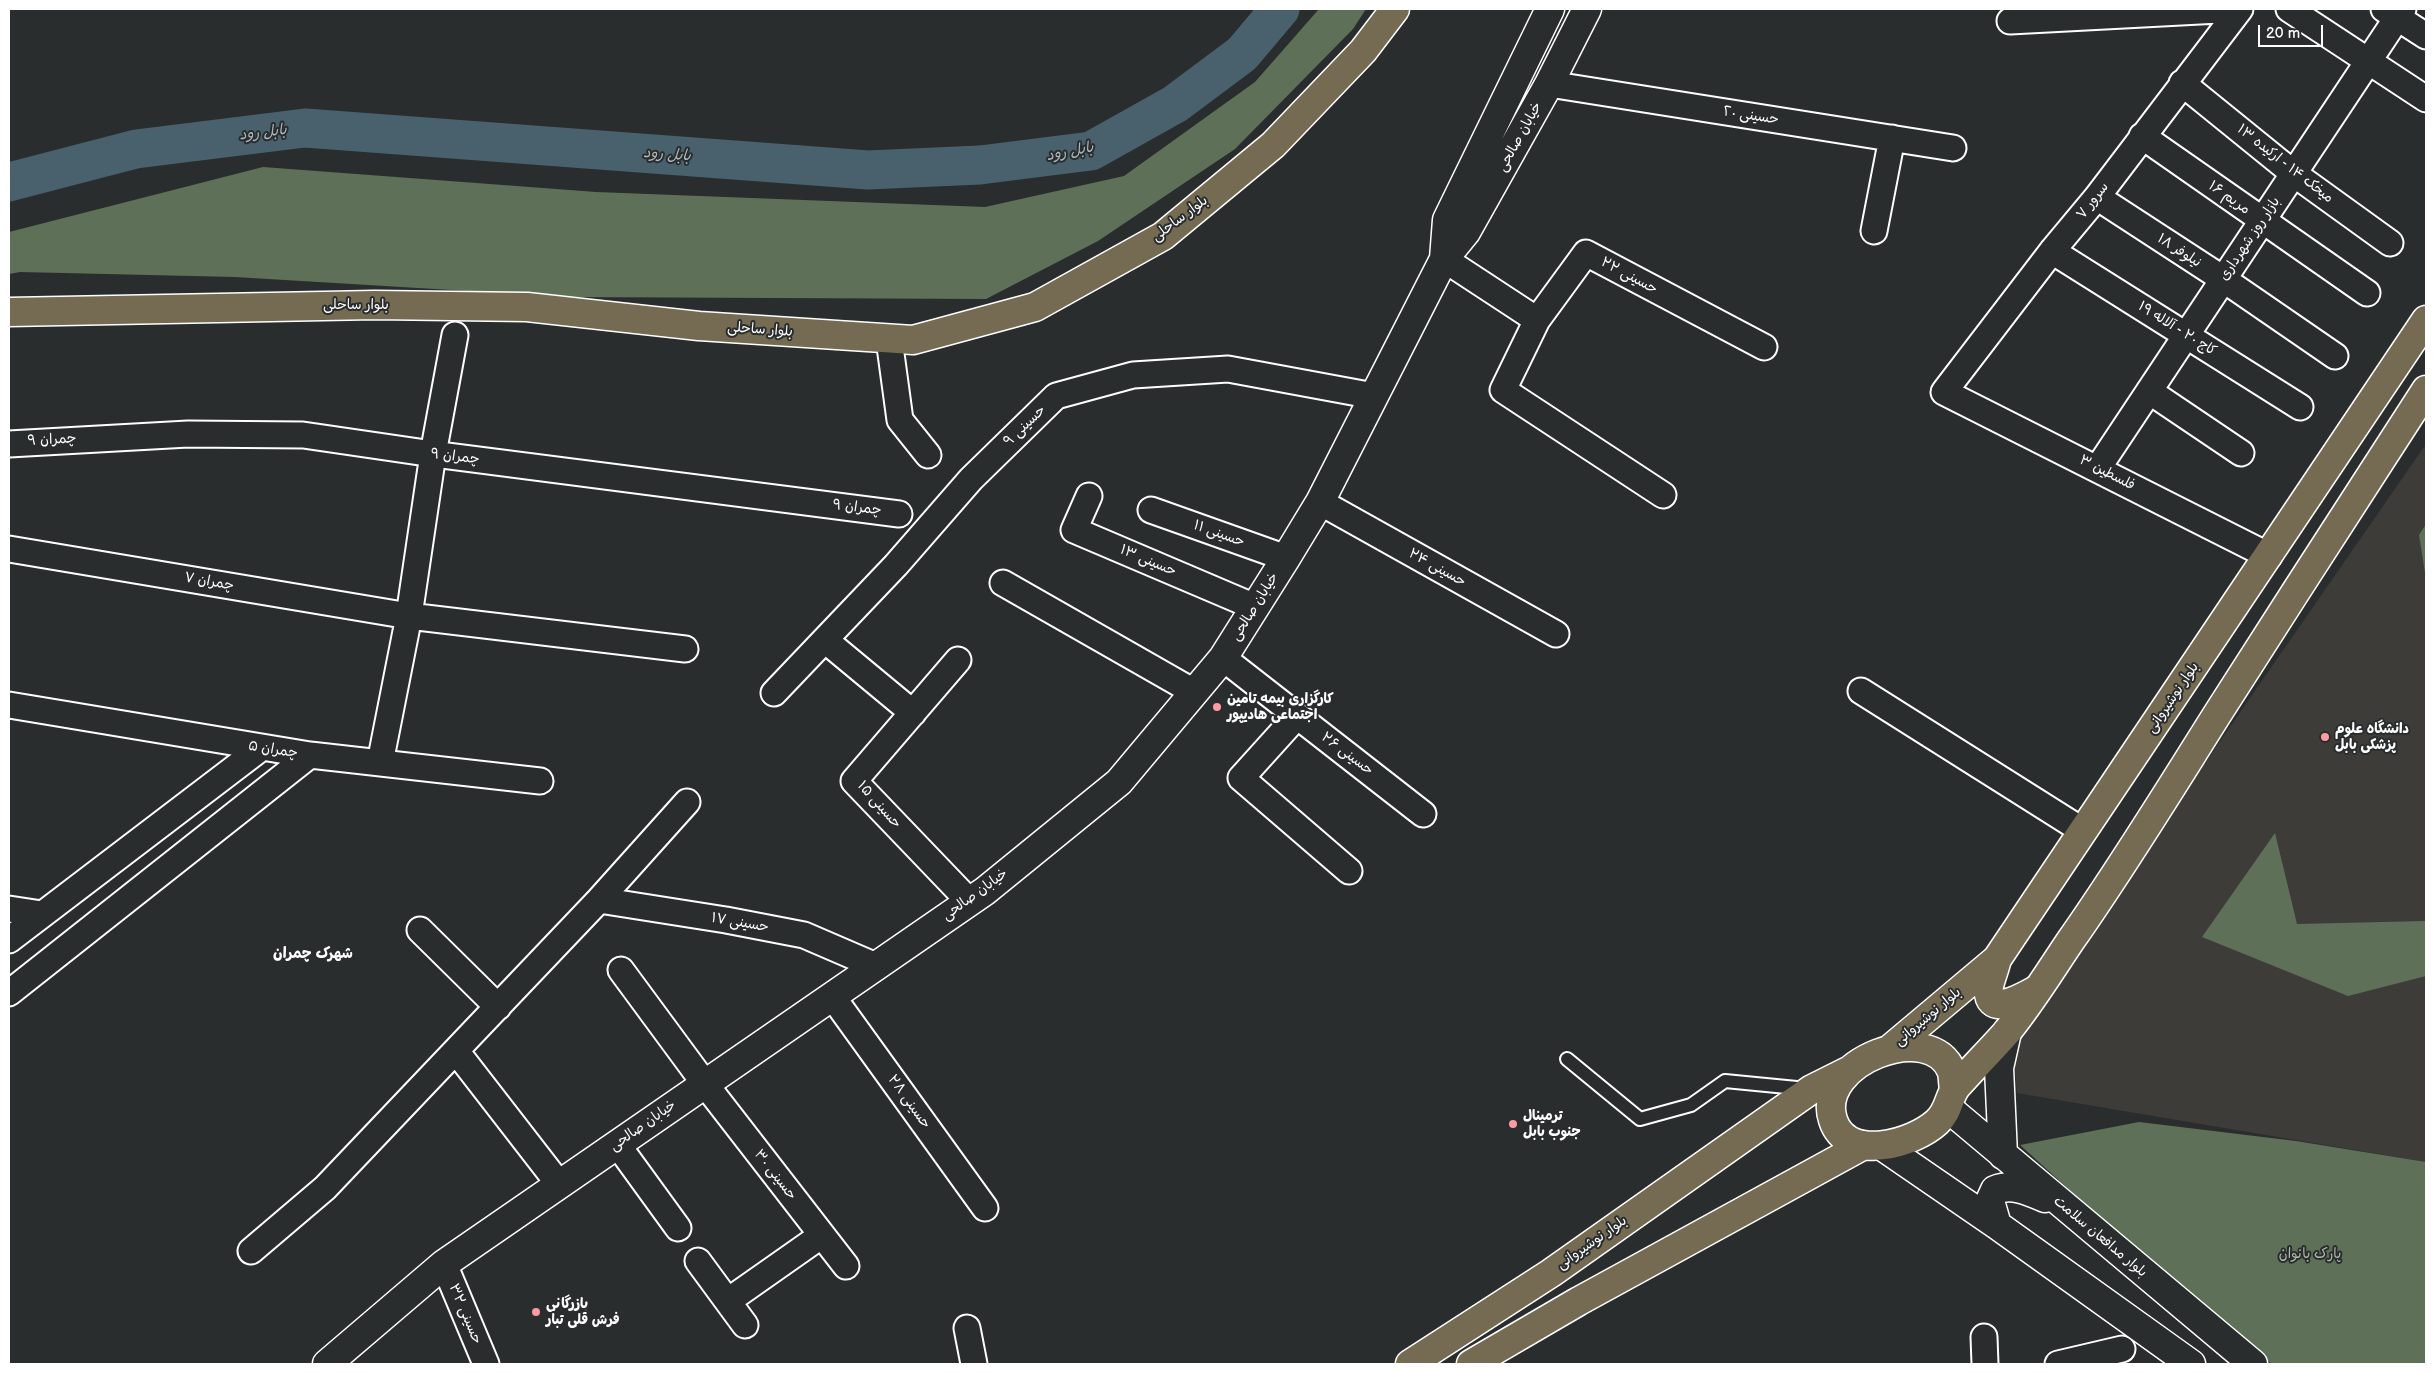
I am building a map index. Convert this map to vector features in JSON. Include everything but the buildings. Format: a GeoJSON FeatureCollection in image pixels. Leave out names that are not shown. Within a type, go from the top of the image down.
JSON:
{"type":"FeatureCollection","features":[{"type":"Feature","properties":{"kind":"main road","name":"بلوار ساحلی"},"geometry":{"type":"LineString","coordinates":[[9,312],[375,305],[527,308],[699,326],[913,340],[1035,307],[1163,236],[1273,145],[1363,52],[1396,9]]}},
{"type":"Feature","properties":{"kind":"main road","name":"خيابان صالحی"},"geometry":{"type":"LineString","coordinates":[[1444,260],[1447,220],[1550,9]]}},
{"type":"Feature","properties":{"kind":"main road","name":"خيابان صالحی"},"geometry":{"type":"LineString","coordinates":[[327,1364],[444,1264],[969,901],[1119,782],[1223,658],[1320,502],[1444,260],[1466,232],[1549,84],[1586,9]]}},
{"type":"Feature","properties":{"kind":"main road","name":"بلوار نوشیروانی"},"geometry":{"type":"LineString","coordinates":[[1890,1049],[1997,959],[2426,320]]}},
{"type":"Feature","properties":{"kind":"main road"},"geometry":{"type":"LineString","coordinates":[[1471,1364],[1579,1301],[1873,1146],[1911,1138],[1937,1122],[1951,1099],[2007,1032],[2100,898],[2426,390]]}},
{"type":"Feature","properties":{"kind":"main road"},"geometry":{"type":"LineString","coordinates":[[1997,959],[1989,987],[1990,996],[1994,1002],[2002,1005],[2016,1001],[2037,989]]}},
{"type":"Feature","properties":{"kind":"main road"},"geometry":{"type":"LineString","coordinates":[[2003,1154],[1999,1068],[2007,1032]]}},
{"type":"Feature","properties":{"kind":"main road"},"geometry":{"type":"LineString","coordinates":[[1951,1099],[1951,1070],[1938,1055],[1921,1047],[1890,1049],[1861,1062],[1848,1071],[1836,1084],[1831,1103],[1834,1122],[1846,1138],[1873,1146],[1997,1225],[2191,1364]]}},
{"type":"Feature","properties":{"kind":"main road","name":"بلوار نوشیروانی"},"geometry":{"type":"LineString","coordinates":[[1410,1364],[1551,1273],[1812,1089],[1848,1071]]}},
{"type":"Feature","properties":{"kind":"main road","name":"بلوار مدافعان سلامت"},"geometry":{"type":"LineString","coordinates":[[1951,1099],[2003,1154],[2253,1364]]}},
{"type":"Feature","properties":{"kind":"main road"},"geometry":{"type":"LineString","coordinates":[[1997,1225],[1990,1201],[1995,1190],[2004,1186],[2058,1202]]}},
{"type":"Feature","properties":{"kind":"street"},"geometry":{"type":"LineString","coordinates":[[2010,21],[2239,9]]}},
{"type":"Feature","properties":{"kind":"street","name":"سرور ۷"},"geometry":{"type":"LineString","coordinates":[[1944,392],[2052,251],[2097,197],[2239,9]]}},
{"type":"Feature","properties":{"kind":"street"},"geometry":{"type":"LineString","coordinates":[[2289,9],[2426,99]]}},
{"type":"Feature","properties":{"kind":"street"},"geometry":{"type":"LineString","coordinates":[[2395,11],[2426,36]]}},
{"type":"Feature","properties":{"kind":"street","name":"بازار روز شهرداری"},"geometry":{"type":"LineString","coordinates":[[2098,468],[2369,60],[2395,11]]}},
{"type":"Feature","properties":{"kind":"street","name":"میخک ۱۴ - ارکیده ۱۳"},"geometry":{"type":"LineString","coordinates":[[2182,83],[2293,173],[2390,243]]}},
{"type":"Feature","properties":{"kind":"street","name":"حسینی ٢٠"},"geometry":{"type":"LineString","coordinates":[[1549,84],[1953,148]]}},
{"type":"Feature","properties":{"kind":"street","name":"مریم ۱۶"},"geometry":{"type":"LineString","coordinates":[[2142,136],[2367,293]]}},
{"type":"Feature","properties":{"kind":"street"},"geometry":{"type":"LineString","coordinates":[[1874,231],[1892,138]]}},
{"type":"Feature","properties":{"kind":"street","name":"نیلوفر ۱۸"},"geometry":{"type":"LineString","coordinates":[[2097,197],[2223,279],[2335,356]]}},
{"type":"Feature","properties":{"kind":"street","name":"کاج ۲۰ - آلاله ۱۹"},"geometry":{"type":"LineString","coordinates":[[2052,251],[2187,334],[2300,407]]}},
{"type":"Feature","properties":{"kind":"street","name":"حسینی ۲۲"},"geometry":{"type":"LineString","coordinates":[[1537,320],[1586,253],[1764,348]]}},
{"type":"Feature","properties":{"kind":"street"},"geometry":{"type":"LineString","coordinates":[[1444,260],[1537,320],[1503,390],[1662,495]]}},
{"type":"Feature","properties":{"kind":"street"},"geometry":{"type":"LineString","coordinates":[[380,763],[409,616],[433,454],[455,335]]}},
{"type":"Feature","properties":{"kind":"street"},"geometry":{"type":"LineString","coordinates":[[889,339],[900,420],[928,455]]}},
{"type":"Feature","properties":{"kind":"street","name":"حسینی ٩"},"geometry":{"type":"LineString","coordinates":[[774,694],[896,565],[971,479],[1056,396],[1133,375],[1228,369],[1374,396]]}},
{"type":"Feature","properties":{"kind":"street"},"geometry":{"type":"LineString","coordinates":[[2149,391],[2241,453]]}},
{"type":"Feature","properties":{"kind":"street","name":"فلسطین ۳"},"geometry":{"type":"LineString","coordinates":[[1944,392],[2098,468],[2269,556]]}},
{"type":"Feature","properties":{"kind":"street","name":"چمران ۹"},"geometry":{"type":"LineString","coordinates":[[9,444],[188,434],[303,435],[433,454],[899,514]]}},
{"type":"Feature","properties":{"kind":"street","name":"حسینی ۱۳"},"geometry":{"type":"LineString","coordinates":[[1088,496],[1074,530],[1255,607]]}},
{"type":"Feature","properties":{"kind":"street","name":"حسینی ۲۴"},"geometry":{"type":"LineString","coordinates":[[1320,502],[1556,634]]}},
{"type":"Feature","properties":{"kind":"street","name":"حسینی ۱۱"},"geometry":{"type":"LineString","coordinates":[[1151,510],[1286,558]]}},
{"type":"Feature","properties":{"kind":"street","name":"چمران ۷"},"geometry":{"type":"LineString","coordinates":[[9,549],[409,616],[685,649]]}},
{"type":"Feature","properties":{"kind":"street"},"geometry":{"type":"LineString","coordinates":[[1003,584],[1194,692]]}},
{"type":"Feature","properties":{"kind":"street"},"geometry":{"type":"LineString","coordinates":[[825,640],[913,713]]}},
{"type":"Feature","properties":{"kind":"street","name":"حسینی ۲۶"},"geometry":{"type":"LineString","coordinates":[[1223,658],[1423,814]]}},
{"type":"Feature","properties":{"kind":"street","name":"حسینی ۱۵"},"geometry":{"type":"LineString","coordinates":[[958,660],[854,781],[969,901]]}},
{"type":"Feature","properties":{"kind":"street"},"geometry":{"type":"LineString","coordinates":[[1861,691],[2083,831]]}},
{"type":"Feature","properties":{"kind":"street","name":"چمران ۵"},"geometry":{"type":"LineString","coordinates":[[9,705],[261,748],[540,781]]}},
{"type":"Feature","properties":{"kind":"street"},"geometry":{"type":"LineString","coordinates":[[1297,716],[1241,778],[1349,871]]}},
{"type":"Feature","properties":{"kind":"street"},"geometry":{"type":"LineString","coordinates":[[9,940],[261,748]]}},
{"type":"Feature","properties":{"kind":"street"},"geometry":{"type":"LineString","coordinates":[[9,993],[310,755]]}},
{"type":"Feature","properties":{"kind":"street"},"geometry":{"type":"LineString","coordinates":[[252,1251],[325,1188],[599,900],[687,802]]}},
{"type":"Feature","properties":{"kind":"street","name":"حسینی ۱۷"},"geometry":{"type":"LineString","coordinates":[[599,900],[726,920],[804,935],[876,966]]}},
{"type":"Feature","properties":{"kind":"street"},"geometry":{"type":"LineString","coordinates":[[9,909],[42,914]]}},
{"type":"Feature","properties":{"kind":"street"},"geometry":{"type":"LineString","coordinates":[[420,930],[498,1007]]}},
{"type":"Feature","properties":{"kind":"street","name":"حسینی ۳۰"},"geometry":{"type":"LineString","coordinates":[[621,970],[705,1084],[846,1266]]}},
{"type":"Feature","properties":{"kind":"street","name":"حسینی ۲۸"},"geometry":{"type":"LineString","coordinates":[[832,996],[985,1208]]}},
{"type":"Feature","properties":{"kind":"street"},"geometry":{"type":"LineString","coordinates":[[456,1051],[559,1184]]}},
{"type":"Feature","properties":{"kind":"street"},"geometry":{"type":"LineString","coordinates":[[617,1144],[678,1228]]}},
{"type":"Feature","properties":{"kind":"street"},"geometry":{"type":"LineString","coordinates":[[728,1301],[822,1235]]}},
{"type":"Feature","properties":{"kind":"street"},"geometry":{"type":"LineString","coordinates":[[698,1261],[745,1325]]}},
{"type":"Feature","properties":{"kind":"street","name":"حسینی ۳۲"},"geometry":{"type":"LineString","coordinates":[[444,1264],[486,1364]]}},
{"type":"Feature","properties":{"kind":"street"},"geometry":{"type":"LineString","coordinates":[[2058,1364],[2119,1357],[2133,1323]]}},
{"type":"Feature","properties":{"kind":"street"},"geometry":{"type":"LineString","coordinates":[[967,1328],[974,1364]]}},
{"type":"Feature","properties":{"kind":"street"},"geometry":{"type":"LineString","coordinates":[[1984,1337],[1985,1364]]}},
{"type":"Feature","properties":{"kind":"lane"},"geometry":{"type":"LineString","coordinates":[[1567,1059],[1640,1118],[1691,1105],[1725,1081],[1812,1089]]}},
{"type":"Feature","properties":{"kind":"shaded area","name":"دانشگاه علوم پزشکی بابل"},"geometry":{"type":"Polygon","coordinates":[[[2426,444],[2426,1162],[2017,1093],[2014,1060],[2020,1030],[2426,444]]]}},
{"type":"Feature","properties":{"kind":"green space"},"geometry":{"type":"Polygon","coordinates":[[[1319,9],[1366,9],[1353,29],[1235,149],[1098,241],[986,299],[568,297],[235,277],[20,272],[9,274],[9,232],[263,167],[596,192],[985,207],[1124,176],[1255,82],[1319,9]]]}},
{"type":"Feature","properties":{"kind":"green space"},"geometry":{"type":"Polygon","coordinates":[[[2426,524],[2426,579],[2419,535],[2426,524]]]}},
{"type":"Feature","properties":{"kind":"green space"},"geometry":{"type":"Polygon","coordinates":[[[2275,833],[2297,924],[2426,921],[2426,976],[2348,996],[2202,937],[2275,833]]]}},
{"type":"Feature","properties":{"kind":"green space","name":"پارک بانوان"},"geometry":{"type":"Polygon","coordinates":[[[2139,1122],[2296,1141],[2426,1162],[2426,1364],[2272,1364],[2216,1323],[2020,1145],[2139,1122]]]}},
{"type":"Feature","properties":{"kind":"waterway","name":"بابل رود"},"geometry":{"type":"LineString","coordinates":[[9,182],[136,149],[305,128],[868,170],[980,165],[1091,151],[1175,104],[1242,54],[1280,9]]}},
{"type":"Feature","properties":{"kind":"place","name":"کارگزاری بیمه تامین اجتماعی هادیپور"},"geometry":{"type":"Point","coordinates":[1217,707]}},
{"type":"Feature","properties":{"kind":"place","name":"دانشگاه علوم پزشکی بابل"},"geometry":{"type":"Point","coordinates":[2325,737]}},
{"type":"Feature","properties":{"kind":"place","name":"ترمینال جنوب بابل"},"geometry":{"type":"Point","coordinates":[1513,1124]}},
{"type":"Feature","properties":{"kind":"place","name":"بازرگانی فرش قلی تبار"},"geometry":{"type":"Point","coordinates":[536,1312]}},
{"type":"Feature","properties":{"kind":"district","name":"شهرک چمران"},"geometry":{"type":"Point","coordinates":[313,954]}}]}
